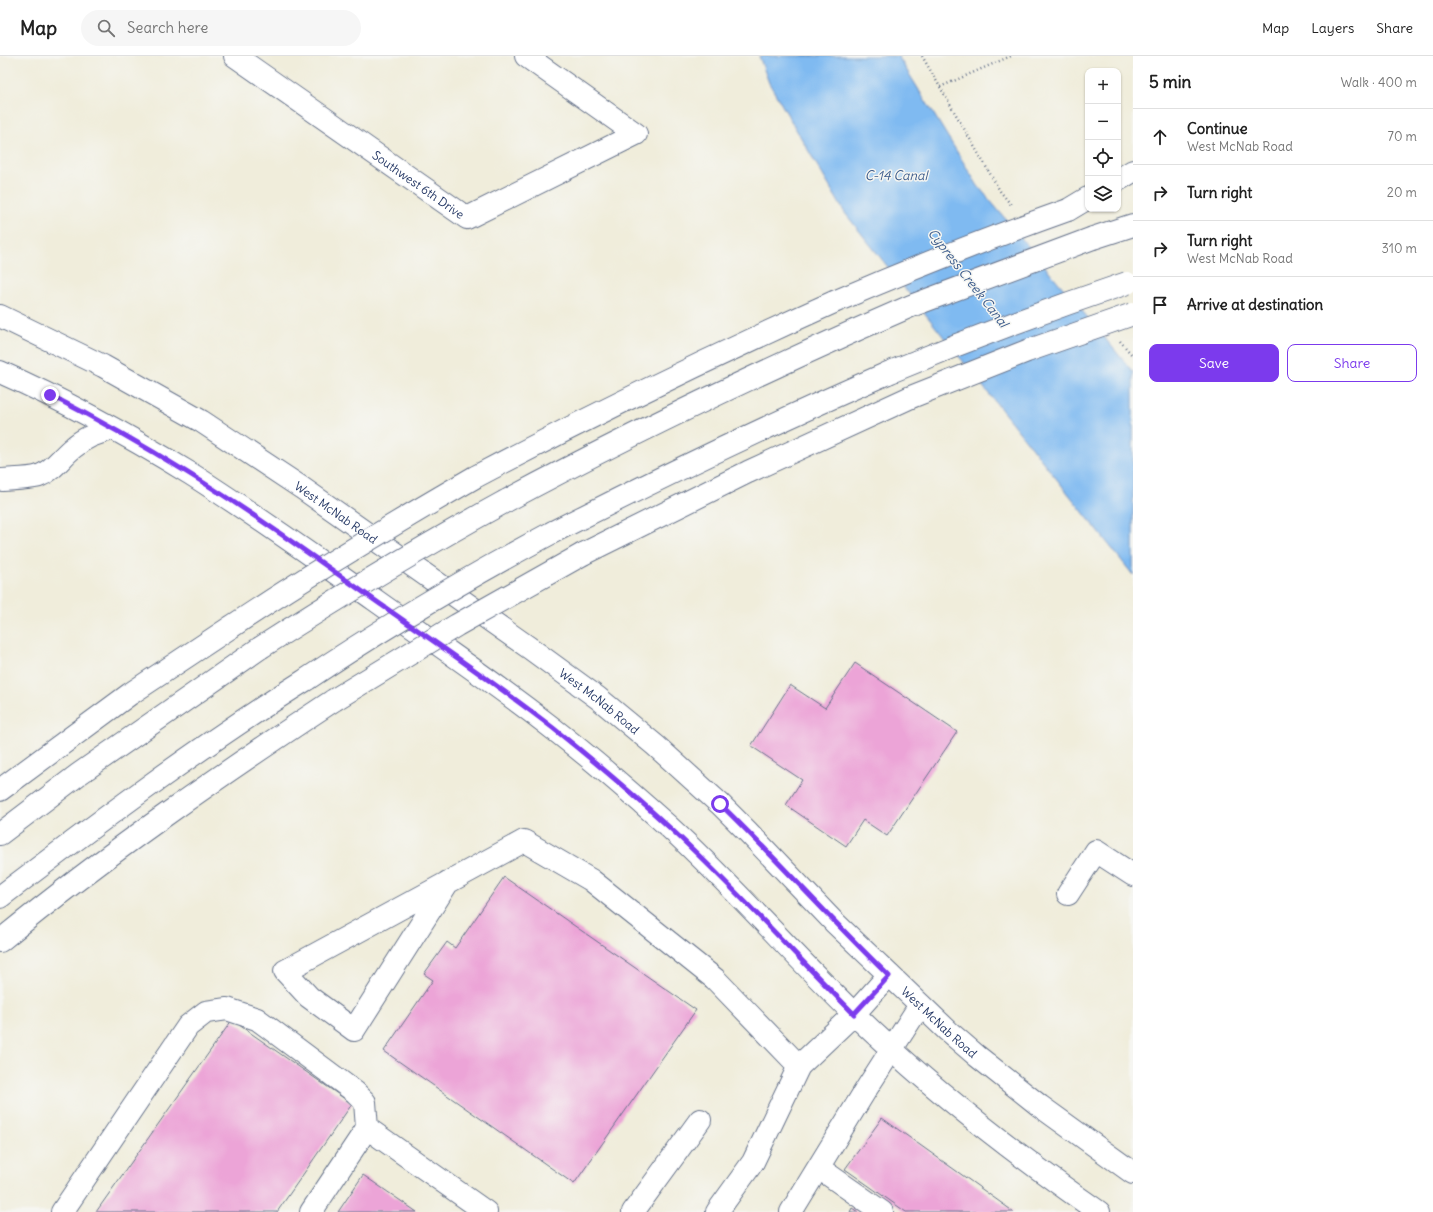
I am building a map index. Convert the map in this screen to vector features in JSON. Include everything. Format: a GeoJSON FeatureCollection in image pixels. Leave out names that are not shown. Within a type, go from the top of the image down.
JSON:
{"type":"FeatureCollection","features":[{"type":"Feature","properties":{"kind":"main road","name":"Southwest 6th Drive"},"geometry":{"type":"LineString","coordinates":[[235,56],[467,218],[636,134],[526,56]]}},
{"type":"Feature","properties":{"kind":"main road"},"geometry":{"type":"LineString","coordinates":[[1121,178],[1133,171]]}},
{"type":"Feature","properties":{"kind":"main road"},"geometry":{"type":"LineString","coordinates":[[1121,193],[1133,190]]}},
{"type":"Feature","properties":{"kind":"main road"},"geometry":{"type":"LineString","coordinates":[[0,790],[130,694],[230,627],[323,567],[474,477],[652,386],[834,302],[1008,232],[1078,207]]}},
{"type":"Feature","properties":{"kind":"main road"},"geometry":{"type":"LineString","coordinates":[[0,834],[86,769],[260,648],[381,572],[506,501],[677,412],[854,331],[911,306],[1093,238],[1133,225]]}},
{"type":"Feature","properties":{"kind":"main road"},"geometry":{"type":"LineString","coordinates":[[0,897],[124,803],[253,714],[365,640],[489,566],[635,490],[802,410],[888,372],[976,337],[1130,282]]}},
{"type":"Feature","properties":{"kind":"main road"},"geometry":{"type":"LineString","coordinates":[[0,941],[152,824],[226,772],[334,700],[456,625],[583,554],[748,472],[911,397],[1027,351],[1133,314]]}},
{"type":"Feature","properties":{"kind":"main road","name":"West McNab Road"},"geometry":{"type":"LineString","coordinates":[[0,316],[103,366],[201,421],[302,488],[598,698],[720,804],[834,922],[889,976],[977,1056],[1040,1106],[1133,1173]]}},
{"type":"Feature","properties":{"kind":"main road"},"geometry":{"type":"LineString","coordinates":[[0,372],[50,395],[113,429],[188,473],[281,534],[487,679],[552,727],[671,828],[854,1014],[892,1050],[1011,1148],[1099,1212]]}},
{"type":"Feature","properties":{"kind":"main road"},"geometry":{"type":"LineString","coordinates":[[1,480],[39,476],[54,466],[74,446],[100,432],[113,429]]}},
{"type":"Feature","properties":{"kind":"main road"},"geometry":{"type":"LineString","coordinates":[[448,882],[354,1030],[309,997],[285,971],[367,926],[448,882],[524,841],[592,880],[715,979],[799,1066]]}},
{"type":"Feature","properties":{"kind":"main road"},"geometry":{"type":"LineString","coordinates":[[1068,894],[1096,851],[1133,875]]}},
{"type":"Feature","properties":{"kind":"main road"},"geometry":{"type":"LineString","coordinates":[[717,1212],[753,1162],[799,1066],[854,1014],[889,976]]}},
{"type":"Feature","properties":{"kind":"main road"},"geometry":{"type":"LineString","coordinates":[[791,1212],[920,1005]]}},
{"type":"Feature","properties":{"kind":"main road"},"geometry":{"type":"LineString","coordinates":[[62,1212],[188,1026],[206,1012],[227,1009],[258,1019],[355,1092],[365,1102],[367,1128],[311,1212]]}},
{"type":"Feature","properties":{"kind":"main road"},"geometry":{"type":"LineString","coordinates":[[633,1212],[700,1120]]}},
{"type":"Feature","properties":{"kind":"main road"},"geometry":{"type":"LineString","coordinates":[[367,1128],[486,1212]]}},
{"type":"Feature","properties":{"kind":"main road"},"geometry":{"type":"LineString","coordinates":[[819,1168],[882,1212]]}},
{"type":"Feature","properties":{"kind":"path"},"geometry":{"type":"LineString","coordinates":[[922,56],[940,86],[1011,56]]}},
{"type":"Feature","properties":{"kind":"water","name":"C-14 Canal"},"geometry":{"type":"Polygon","coordinates":[[[759,56],[898,56],[978,186],[1133,372],[1133,575],[845,213],[769,83],[759,56]]]}},
{"type":"Feature","properties":{"kind":"building"},"geometry":{"type":"Polygon","coordinates":[[[855,663],[957,732],[887,836],[863,820],[846,846],[786,805],[802,780],[751,746],[790,685],[825,708],[855,663]]]}},
{"type":"Feature","properties":{"kind":"building"},"geometry":{"type":"Polygon","coordinates":[[[504,877],[696,1010],[574,1184],[384,1051],[433,980],[424,974],[447,942],[455,948],[504,877]]]}},
{"type":"Feature","properties":{"kind":"building"},"geometry":{"type":"Polygon","coordinates":[[[232,1020],[352,1104],[277,1212],[96,1212],[232,1020]]]}},
{"type":"Feature","properties":{"kind":"building"},"geometry":{"type":"Polygon","coordinates":[[[882,1118],[1014,1212],[906,1212],[845,1169],[882,1118]]]}},
{"type":"Feature","properties":{"kind":"building"},"geometry":{"type":"Polygon","coordinates":[[[363,1175],[417,1212],[338,1212],[363,1175]]]}},
{"type":"Feature","properties":{"kind":"building"},"geometry":{"type":"Polygon","coordinates":[[[852,1208],[858,1212],[850,1212],[852,1208]]]}},
{"type":"Feature","properties":{"kind":"route"},"geometry":{"type":"LineString","coordinates":[[50,395],[113,429],[221,494],[287,538],[487,679],[552,727],[671,828],[854,1014],[889,976],[834,922],[720,804]]}},
{"type":"Feature","properties":{"kind":"water label","name":"Cypress Creek Canal"},"geometry":{"type":"Point","coordinates":[968,278]}}]}
